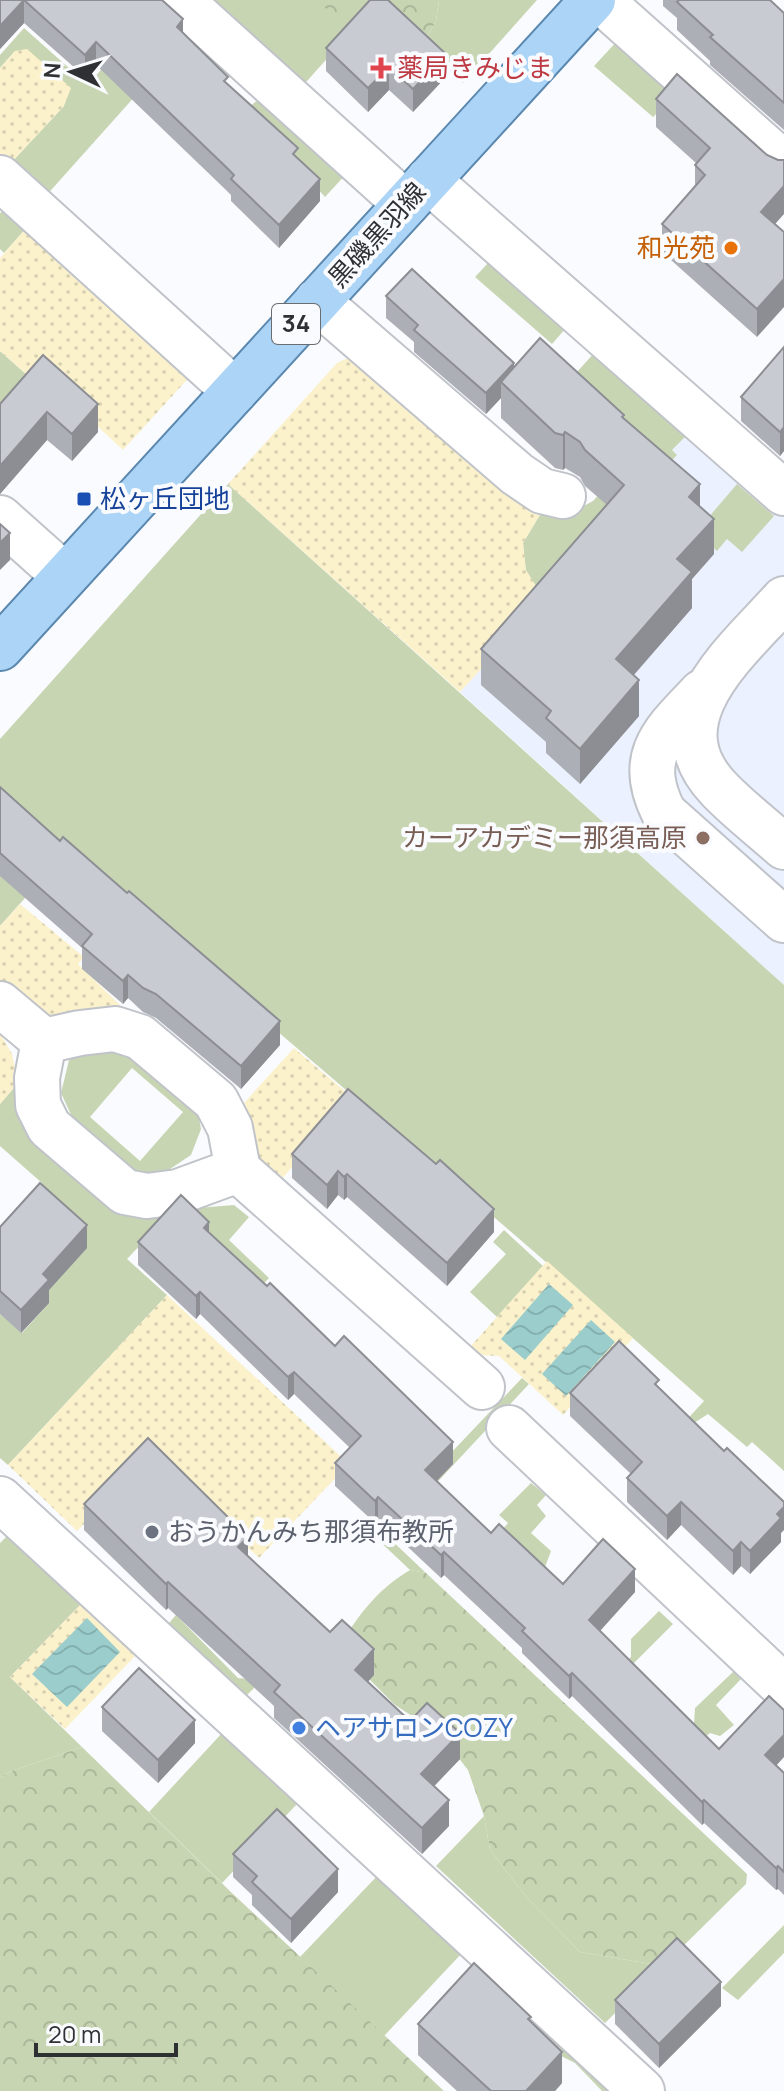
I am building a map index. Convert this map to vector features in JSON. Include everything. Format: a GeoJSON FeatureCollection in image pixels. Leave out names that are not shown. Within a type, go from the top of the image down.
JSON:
{"type":"FeatureCollection","features":[{"type":"Feature","properties":{"kind":"main road","name":"黒磯黒羽線"},"geometry":{"type":"LineString","coordinates":[[0,648],[589,2]]}},
{"type":"Feature","properties":{"kind":"street"},"geometry":{"type":"LineString","coordinates":[[180,0],[784,493]]}},
{"type":"Feature","properties":{"kind":"street"},"geometry":{"type":"LineString","coordinates":[[589,2],[784,164]]}},
{"type":"Feature","properties":{"kind":"street"},"geometry":{"type":"LineString","coordinates":[[0,178],[235,391]]}},
{"type":"Feature","properties":{"kind":"street"},"geometry":{"type":"LineString","coordinates":[[317,301],[517,474],[542,491],[563,496]]}},
{"type":"Feature","properties":{"kind":"street"},"geometry":{"type":"LineString","coordinates":[[0,518],[65,576]]}},
{"type":"Feature","properties":{"kind":"street"},"geometry":{"type":"LineString","coordinates":[[784,599],[666,730],[652,768],[653,792],[664,813],[784,920]]}},
{"type":"Feature","properties":{"kind":"street"},"geometry":{"type":"LineString","coordinates":[[711,682],[697,709],[694,739],[703,767],[718,788],[784,847]]}},
{"type":"Feature","properties":{"kind":"street"},"geometry":{"type":"LineString","coordinates":[[0,1004],[44,1041]]}},
{"type":"Feature","properties":{"kind":"street"},"geometry":{"type":"LineString","coordinates":[[44,1041],[115,1029],[140,1037],[216,1101],[230,1128],[238,1170],[482,1387]]}},
{"type":"Feature","properties":{"kind":"street"},"geometry":{"type":"LineString","coordinates":[[44,1041],[37,1078],[38,1105],[49,1127],[125,1192],[147,1196],[178,1192],[238,1170]]}},
{"type":"Feature","properties":{"kind":"street"},"geometry":{"type":"LineString","coordinates":[[509,1428],[784,1687]]}},
{"type":"Feature","properties":{"kind":"street"},"geometry":{"type":"LineString","coordinates":[[0,1499],[642,2091]]}},
{"type":"Feature","properties":{"kind":"shaded area","name":"カーアカデミー那須高原"},"geometry":{"type":"Polygon","coordinates":[[[689,433],[784,516],[784,985],[460,692],[677,455],[672,450],[689,433]]]}},
{"type":"Feature","properties":{"kind":"green space"},"geometry":{"type":"Polygon","coordinates":[[[200,0],[370,0],[375,5],[299,90],[200,0]]]}},
{"type":"Feature","properties":{"kind":"green space"},"geometry":{"type":"Polygon","coordinates":[[[315,0],[439,0],[436,21],[422,46],[353,30],[315,0]]]}},
{"type":"Feature","properties":{"kind":"green space"},"geometry":{"type":"Polygon","coordinates":[[[439,0],[537,0],[463,83],[422,46],[436,21],[439,0]]]}},
{"type":"Feature","properties":{"kind":"green space"},"geometry":{"type":"Polygon","coordinates":[[[24,28],[88,85],[110,59],[171,56],[44,198],[8,166],[64,106],[15,51],[0,68],[0,55],[24,28]]]}},
{"type":"Feature","properties":{"kind":"green space"},"geometry":{"type":"Polygon","coordinates":[[[620,38],[784,183],[670,101],[653,117],[594,66],[620,38]]]}},
{"type":"Feature","properties":{"kind":"green space"},"geometry":{"type":"Polygon","coordinates":[[[270,100],[347,173],[325,197],[306,176],[236,120],[255,102],[270,100]]]}},
{"type":"Feature","properties":{"kind":"green space"},"geometry":{"type":"Polygon","coordinates":[[[10,208],[30,224],[4,253],[0,249],[0,213],[10,208]]]}},
{"type":"Feature","properties":{"kind":"green space"},"geometry":{"type":"Polygon","coordinates":[[[489,262],[566,328],[552,344],[475,277],[489,262]]]}},
{"type":"Feature","properties":{"kind":"green space"},"geometry":{"type":"Polygon","coordinates":[[[0,351],[35,382],[0,421],[0,351]]]}},
{"type":"Feature","properties":{"kind":"green space"},"geometry":{"type":"Polygon","coordinates":[[[595,352],[689,433],[672,450],[677,455],[545,600],[526,575],[523,543],[544,508],[576,510],[593,501],[629,462],[568,382],[595,352]]]}},
{"type":"Feature","properties":{"kind":"green space"},"geometry":{"type":"Polygon","coordinates":[[[228,484],[784,985],[784,1471],[752,1442],[747,1447],[708,1414],[669,1439],[704,1401],[67,851],[0,926],[0,739],[228,484]]]}},
{"type":"Feature","properties":{"kind":"green space"},"geometry":{"type":"Polygon","coordinates":[[[737,484],[774,516],[742,552],[727,539],[717,551],[696,532],[737,484]]]}},
{"type":"Feature","properties":{"kind":"green space"},"geometry":{"type":"Polygon","coordinates":[[[131,1050],[197,1107],[201,1129],[191,1155],[164,1173],[136,1174],[73,1119],[61,1093],[69,1060],[89,1051],[131,1050]],[[132,1068],[90,1117],[140,1161],[183,1112],[132,1068]]]}},
{"type":"Feature","properties":{"kind":"green space"},"geometry":{"type":"Polygon","coordinates":[[[18,1083],[19,1112],[197,1208],[234,1205],[249,1217],[229,1240],[269,1278],[222,1328],[165,1219],[127,1259],[167,1295],[8,1465],[0,1458],[0,1314],[22,1333],[49,1303],[0,1229],[42,1183],[0,1146],[0,1104],[18,1083]]]}},
{"type":"Feature","properties":{"kind":"green space"},"geometry":{"type":"Polygon","coordinates":[[[504,1230],[543,1266],[497,1317],[470,1292],[506,1254],[493,1242],[504,1230]]]}},
{"type":"Feature","properties":{"kind":"green space"},"geometry":{"type":"Polygon","coordinates":[[[522,1378],[529,1384],[387,1536],[426,1573],[410,1570],[373,1535],[522,1378]]]}},
{"type":"Feature","properties":{"kind":"green space"},"geometry":{"type":"Polygon","coordinates":[[[531,1483],[546,1495],[537,1505],[546,1516],[531,1533],[551,1551],[545,1567],[537,1574],[496,1537],[508,1523],[499,1515],[531,1483]]]}},
{"type":"Feature","properties":{"kind":"green space"},"geometry":{"type":"Polygon","coordinates":[[[12,1531],[86,1599],[10,1677],[82,1747],[9,1772],[0,1778],[0,1543],[12,1531]]]}},
{"type":"Feature","properties":{"kind":"green space"},"geometry":{"type":"Polygon","coordinates":[[[410,1570],[426,1573],[747,1874],[746,1884],[663,1966],[580,1952],[527,1898],[490,1850],[484,1816],[468,1770],[440,1734],[395,1705],[350,1660],[344,1639],[351,1628],[381,1592],[410,1570]]]}},
{"type":"Feature","properties":{"kind":"green space"},"geometry":{"type":"Polygon","coordinates":[[[659,1611],[673,1624],[617,1680],[611,1676],[631,1657],[631,1639],[659,1611]]]}},
{"type":"Feature","properties":{"kind":"green space"},"geometry":{"type":"Polygon","coordinates":[[[176,1615],[238,1678],[248,1679],[313,1629],[247,1695],[169,1623],[176,1615]]]}},
{"type":"Feature","properties":{"kind":"green space"},"geometry":{"type":"Polygon","coordinates":[[[734,1671],[741,1679],[716,1705],[734,1725],[720,1736],[710,1733],[697,1744],[681,1741],[694,1724],[695,1708],[734,1671]]]}},
{"type":"Feature","properties":{"kind":"green space"},"geometry":{"type":"Polygon","coordinates":[[[223,1732],[297,1804],[222,1883],[149,1812],[223,1732]]]}},
{"type":"Feature","properties":{"kind":"green space"},"geometry":{"type":"Polygon","coordinates":[[[82,1747],[233,1894],[444,2091],[0,2091],[0,1778],[9,1772],[82,1747]]]}},
{"type":"Feature","properties":{"kind":"green space"},"geometry":{"type":"Polygon","coordinates":[[[484,1816],[490,1850],[527,1898],[580,1952],[663,1966],[605,2023],[436,1866],[484,1816]]]}},
{"type":"Feature","properties":{"kind":"green space"},"geometry":{"type":"Polygon","coordinates":[[[379,1874],[462,1953],[384,2036],[300,1957],[379,1874]]]}},
{"type":"Feature","properties":{"kind":"green space"},"geometry":{"type":"Polygon","coordinates":[[[784,1925],[784,1953],[738,2000],[722,1988],[784,1925]]]}},
{"type":"Feature","properties":{"kind":"green space"},"geometry":{"type":"Polygon","coordinates":[[[491,1975],[616,2091],[602,2091],[575,2063],[535,2043],[491,1975]]]}},
{"type":"Feature","properties":{"kind":"sand"},"geometry":{"type":"Polygon","coordinates":[[[27,49],[71,88],[64,106],[8,166],[0,158],[0,68],[15,51],[27,49]]]}},
{"type":"Feature","properties":{"kind":"sand"},"geometry":{"type":"Polygon","coordinates":[[[30,224],[195,371],[123,450],[42,375],[35,382],[0,351],[0,258],[30,224]]]}},
{"type":"Feature","properties":{"kind":"sand"},"geometry":{"type":"Polygon","coordinates":[[[352,356],[544,508],[523,543],[526,570],[545,600],[460,692],[228,484],[337,363],[352,356]]]}},
{"type":"Feature","properties":{"kind":"sand"},"geometry":{"type":"Polygon","coordinates":[[[20,904],[84,957],[78,964],[122,1007],[115,1016],[57,1024],[36,1013],[0,980],[0,926],[20,904]]]}},
{"type":"Feature","properties":{"kind":"sand"},"geometry":{"type":"Polygon","coordinates":[[[0,1033],[12,1054],[18,1083],[0,1104],[0,1033]]]}},
{"type":"Feature","properties":{"kind":"sand"},"geometry":{"type":"Polygon","coordinates":[[[294,1048],[353,1098],[280,1181],[251,1157],[242,1105],[294,1048]]]}},
{"type":"Feature","properties":{"kind":"sand"},"geometry":{"type":"Polygon","coordinates":[[[547,1261],[633,1338],[563,1415],[499,1356],[479,1355],[470,1347],[547,1261]]]}},
{"type":"Feature","properties":{"kind":"sand"},"geometry":{"type":"Polygon","coordinates":[[[167,1295],[349,1464],[259,1558],[151,1457],[77,1531],[8,1465],[167,1295]]]}},
{"type":"Feature","properties":{"kind":"sand"},"geometry":{"type":"Polygon","coordinates":[[[86,1599],[141,1650],[65,1729],[10,1677],[86,1599]]]}},
{"type":"Feature","properties":{"kind":"water"},"geometry":{"type":"Polygon","coordinates":[[[549,1284],[573,1305],[525,1360],[501,1339],[549,1284]]]}},
{"type":"Feature","properties":{"kind":"water"},"geometry":{"type":"Polygon","coordinates":[[[591,1320],[615,1342],[566,1396],[542,1374],[591,1320]]]}},
{"type":"Feature","properties":{"kind":"water"},"geometry":{"type":"Polygon","coordinates":[[[87,1618],[120,1652],[67,1707],[32,1674],[87,1618]]]}},
{"type":"Feature","properties":{"kind":"building"},"geometry":{"type":"Polygon","coordinates":[[[0,0],[24,0],[0,26],[0,0]]]}},
{"type":"Feature","properties":{"kind":"building"},"geometry":{"type":"Polygon","coordinates":[[[24,0],[162,0],[183,19],[177,27],[228,77],[224,81],[298,148],[293,154],[320,179],[279,225],[231,179],[234,175],[226,167],[96,42],[85,55],[24,0]]]}},
{"type":"Feature","properties":{"kind":"building"},"geometry":{"type":"Polygon","coordinates":[[[370,0],[388,0],[446,54],[413,89],[389,67],[368,88],[326,48],[370,0]]]}},
{"type":"Feature","properties":{"kind":"building"},"geometry":{"type":"Polygon","coordinates":[[[770,0],[784,13],[784,103],[710,37],[713,35],[677,2],[770,0]]]}},
{"type":"Feature","properties":{"kind":"building"},"geometry":{"type":"Polygon","coordinates":[[[677,74],[767,155],[784,160],[784,186],[761,212],[784,232],[784,279],[757,309],[662,224],[705,175],[695,165],[710,148],[656,99],[677,74]]]}},
{"type":"Feature","properties":{"kind":"building"},"geometry":{"type":"Polygon","coordinates":[[[412,269],[514,363],[486,393],[414,330],[418,325],[386,296],[412,269]]]}},
{"type":"Feature","properties":{"kind":"building"},"geometry":{"type":"Polygon","coordinates":[[[540,338],[624,415],[622,417],[700,484],[689,497],[714,519],[677,559],[692,572],[616,659],[639,680],[580,749],[546,718],[551,711],[481,649],[624,485],[580,442],[565,432],[563,435],[555,433],[501,382],[540,338]]]}},
{"type":"Feature","properties":{"kind":"building"},"geometry":{"type":"Polygon","coordinates":[[[784,347],[784,427],[780,432],[741,397],[784,347]]]}},
{"type":"Feature","properties":{"kind":"building"},"geometry":{"type":"Polygon","coordinates":[[[43,355],[98,404],[72,434],[47,412],[0,466],[0,404],[43,355]]]}},
{"type":"Feature","properties":{"kind":"building"},"geometry":{"type":"Polygon","coordinates":[[[0,524],[10,533],[0,543],[0,524]]]}},
{"type":"Feature","properties":{"kind":"building"},"geometry":{"type":"Polygon","coordinates":[[[0,787],[60,841],[63,837],[280,1021],[241,1066],[156,994],[128,975],[123,981],[82,946],[92,934],[0,853],[0,787]]]}},
{"type":"Feature","properties":{"kind":"building"},"geometry":{"type":"Polygon","coordinates":[[[348,1089],[436,1164],[440,1160],[494,1209],[447,1263],[347,1174],[344,1177],[338,1171],[327,1185],[292,1154],[348,1089]]]}},
{"type":"Feature","properties":{"kind":"building"},"geometry":{"type":"Polygon","coordinates":[[[40,1183],[87,1225],[43,1274],[49,1280],[21,1310],[0,1291],[0,1227],[40,1183]]]}},
{"type":"Feature","properties":{"kind":"building"},"geometry":{"type":"Polygon","coordinates":[[[181,1195],[209,1222],[204,1228],[267,1286],[270,1283],[335,1346],[344,1336],[453,1442],[425,1470],[491,1533],[499,1524],[563,1584],[603,1539],[635,1569],[589,1620],[719,1749],[769,1696],[784,1710],[784,1735],[765,1755],[784,1773],[784,1872],[704,1800],[702,1802],[572,1673],[569,1676],[522,1631],[525,1628],[444,1552],[441,1555],[378,1497],[375,1501],[335,1463],[361,1436],[294,1372],[288,1377],[200,1292],[196,1296],[138,1242],[181,1195]]]}},
{"type":"Feature","properties":{"kind":"building"},"geometry":{"type":"Polygon","coordinates":[[[619,1341],[659,1380],[655,1384],[724,1451],[727,1448],[784,1502],[784,1507],[777,1514],[781,1518],[750,1551],[741,1542],[733,1551],[681,1502],[667,1516],[627,1478],[642,1462],[570,1393],[619,1341]]]}},
{"type":"Feature","properties":{"kind":"building"},"geometry":{"type":"Polygon","coordinates":[[[148,1438],[248,1537],[238,1547],[330,1632],[342,1620],[374,1649],[355,1670],[410,1721],[427,1703],[460,1733],[421,1774],[449,1800],[422,1828],[274,1692],[280,1685],[168,1582],[166,1584],[84,1504],[148,1438]]]}},
{"type":"Feature","properties":{"kind":"building"},"geometry":{"type":"Polygon","coordinates":[[[139,1668],[195,1720],[158,1760],[102,1707],[139,1668]]]}},
{"type":"Feature","properties":{"kind":"building"},"geometry":{"type":"Polygon","coordinates":[[[277,1809],[338,1869],[291,1919],[252,1882],[257,1876],[233,1854],[277,1809]]]}},
{"type":"Feature","properties":{"kind":"building"},"geometry":{"type":"Polygon","coordinates":[[[677,1938],[721,1982],[659,2044],[615,2000],[677,1938]]]}},
{"type":"Feature","properties":{"kind":"building"},"geometry":{"type":"Polygon","coordinates":[[[474,1963],[531,2017],[528,2019],[562,2052],[526,2091],[491,2091],[418,2024],[474,1963]]]}},
{"type":"Feature","properties":{"kind":"place","name":"薬局きみじま"},"geometry":{"type":"Point","coordinates":[381,68]}},
{"type":"Feature","properties":{"kind":"place","name":"和光苑"},"geometry":{"type":"Point","coordinates":[731,248]}},
{"type":"Feature","properties":{"kind":"place","name":"松ヶ丘団地"},"geometry":{"type":"Point","coordinates":[84,499]}},
{"type":"Feature","properties":{"kind":"place","name":"カーアカデミー那須高原"},"geometry":{"type":"Point","coordinates":[703,838]}},
{"type":"Feature","properties":{"kind":"place","name":"おうかんみち那須布教所"},"geometry":{"type":"Point","coordinates":[152,1532]}},
{"type":"Feature","properties":{"kind":"place","name":"ヘアサロンCOZY"},"geometry":{"type":"Point","coordinates":[299,1728]}}]}
